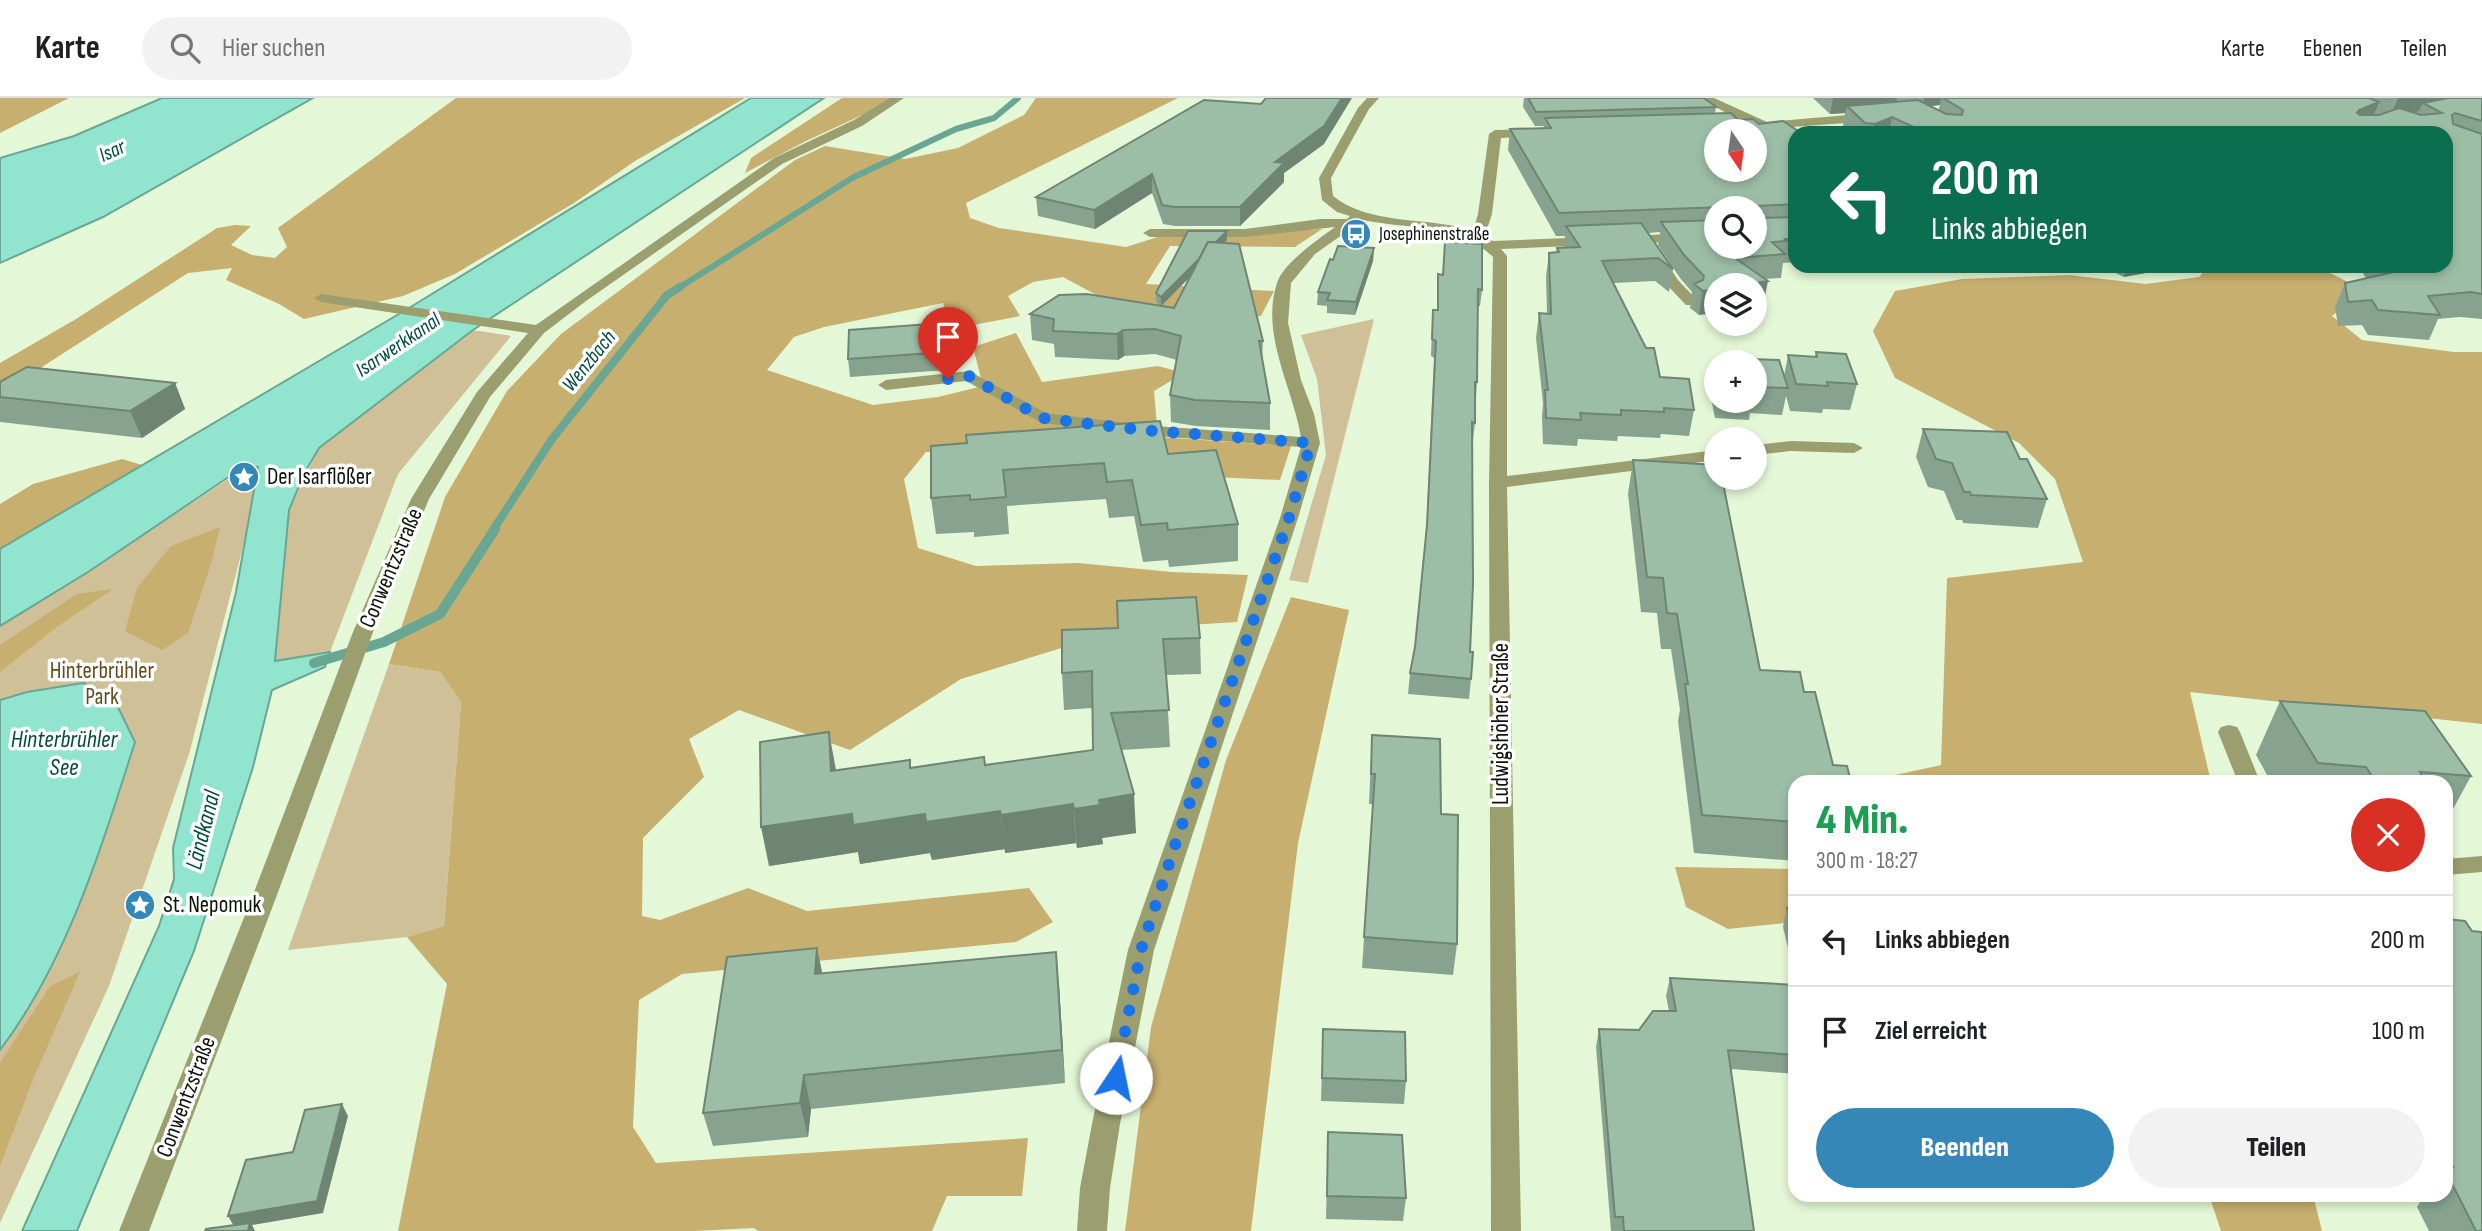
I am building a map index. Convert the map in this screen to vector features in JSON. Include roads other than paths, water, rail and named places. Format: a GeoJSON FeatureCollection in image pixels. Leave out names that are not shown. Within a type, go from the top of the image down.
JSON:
{"type":"FeatureCollection","features":[{"type":"Feature","properties":{"kind":"street","name":"Conwentzstraße"},"geometry":{"type":"LineString","coordinates":[[134,1231],[265,895],[363,632],[420,499],[483,395],[539,330],[581,298],[778,161],[858,123],[898,98]]}},
{"type":"Feature","properties":{"kind":"street"},"geometry":{"type":"LineString","coordinates":[[1357,220],[1329,203],[1322,188],[1364,108],[1373,98]]}},
{"type":"Feature","properties":{"kind":"street"},"geometry":{"type":"LineString","coordinates":[[1704,98],[1750,119]]}},
{"type":"Feature","properties":{"kind":"street"},"geometry":{"type":"LineString","coordinates":[[1768,126],[1888,116]]}},
{"type":"Feature","properties":{"kind":"street"},"geometry":{"type":"LineString","coordinates":[[1768,127],[1788,140]]}},
{"type":"Feature","properties":{"kind":"street"},"geometry":{"type":"LineString","coordinates":[[1471,233],[1482,226],[1485,214],[1495,134],[1553,133]]}},
{"type":"Feature","properties":{"kind":"street"},"geometry":{"type":"LineString","coordinates":[[1092,1231],[1104,1137],[1141,950],[1289,518],[1311,443],[1306,414],[1293,380],[1280,323],[1284,282],[1310,251],[1357,220]]}},
{"type":"Feature","properties":{"kind":"street"},"geometry":{"type":"LineString","coordinates":[[1150,233],[1245,233],[1357,220],[1471,233],[1494,245],[1704,237]]}},
{"type":"Feature","properties":{"kind":"street"},"geometry":{"type":"LineString","coordinates":[[1643,239],[1673,283],[1691,302]]}},
{"type":"Feature","properties":{"kind":"street","name":"Ludwigshöher Straße"},"geometry":{"type":"LineString","coordinates":[[1494,245],[1501,263],[1498,483],[1506,1231]]}},
{"type":"Feature","properties":{"kind":"street"},"geometry":{"type":"LineString","coordinates":[[321,298],[497,326],[539,330]]}},
{"type":"Feature","properties":{"kind":"street"},"geometry":{"type":"LineString","coordinates":[[886,385],[969,376],[1042,418],[1142,430],[1311,443]]}},
{"type":"Feature","properties":{"kind":"street"},"geometry":{"type":"LineString","coordinates":[[1767,449],[1791,446],[1854,449]]}},
{"type":"Feature","properties":{"kind":"street"},"geometry":{"type":"LineString","coordinates":[[1498,483],[1704,457]]}},
{"type":"Feature","properties":{"kind":"street"},"geometry":{"type":"LineString","coordinates":[[2229,732],[2246,775]]}},
{"type":"Feature","properties":{"kind":"street"},"geometry":{"type":"LineString","coordinates":[[2453,866],[2482,864]]}},
{"type":"Feature","properties":{"kind":"water","name":"Isar"},"geometry":{"type":"Polygon","coordinates":[[[162,98],[313,98],[103,217],[0,263],[0,158],[74,136],[162,98]]]}},
{"type":"Feature","properties":{"kind":"water"},"geometry":{"type":"Polygon","coordinates":[[[751,98],[824,98],[473,330],[319,448],[304,474],[289,510],[275,661],[330,652],[325,667],[272,690],[253,767],[194,951],[77,1231],[22,1231],[159,926],[174,879],[173,848],[236,592],[258,467],[248,466],[236,472],[88,572],[0,626],[0,549],[409,308],[751,98]]]}},
{"type":"Feature","properties":{"kind":"water","name":"Hinterbrühler See"},"geometry":{"type":"Polygon","coordinates":[[[83,683],[112,695],[135,742],[95,862],[64,941],[24,1015],[0,1050],[0,700],[27,692],[83,683]]]}},
{"type":"Feature","properties":{"kind":"waterway","name":"Wenzbach"},"geometry":{"type":"LineString","coordinates":[[677,289],[852,178],[956,129],[994,118],[1018,98]]}},
{"type":"Feature","properties":{"kind":"waterway","name":"Wenzbach"},"geometry":{"type":"LineString","coordinates":[[493,530],[552,439],[667,295],[680,287]]}},
{"type":"Feature","properties":{"kind":"waterway","name":"Wenzbach"},"geometry":{"type":"LineString","coordinates":[[314,663],[384,642],[440,614],[495,529]]}},
{"type":"Feature","properties":{"kind":"place","name":"Josephinenstraße"},"geometry":{"type":"Point","coordinates":[1356,234]}},
{"type":"Feature","properties":{"kind":"place","name":"Der Isarflößer"},"geometry":{"type":"Point","coordinates":[244,477]}},
{"type":"Feature","properties":{"kind":"place","name":"St. Nepomuk"},"geometry":{"type":"Point","coordinates":[140,905]}},
{"type":"Feature","properties":{"kind":"water label","name":"Isarwerkkanal"},"geometry":{"type":"Point","coordinates":[398,345]}},
{"type":"Feature","properties":{"kind":"water label","name":"Ländkanal"},"geometry":{"type":"Point","coordinates":[203,830]}},
{"type":"Feature","properties":{"kind":"park label","name":"Hinterbrühler Park"},"geometry":{"type":"Point","coordinates":[102,684]}}]}
